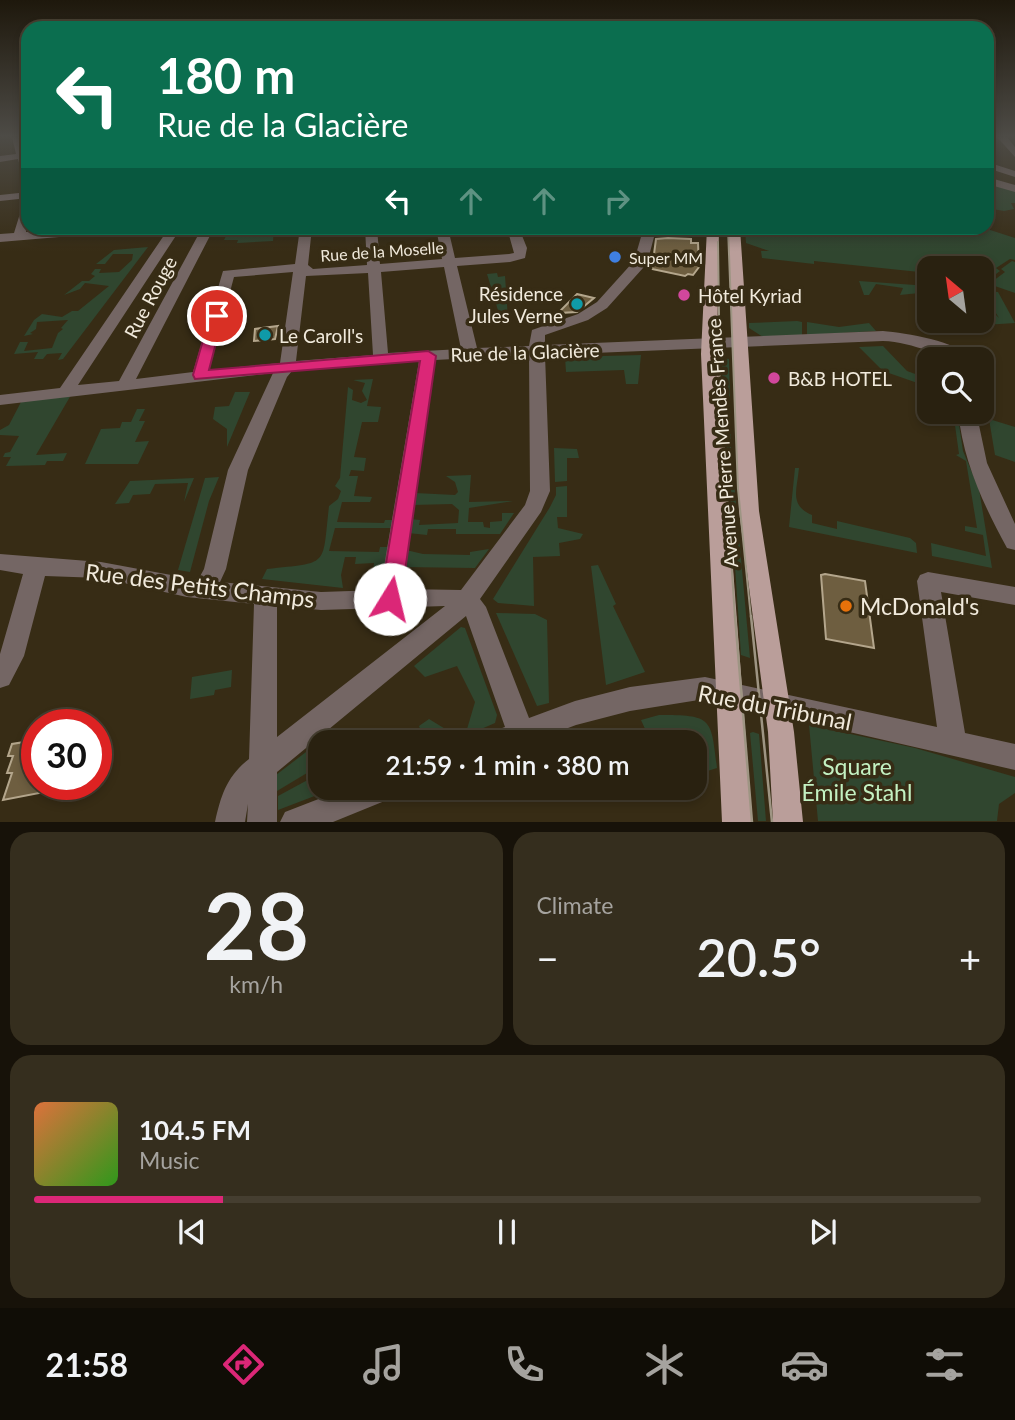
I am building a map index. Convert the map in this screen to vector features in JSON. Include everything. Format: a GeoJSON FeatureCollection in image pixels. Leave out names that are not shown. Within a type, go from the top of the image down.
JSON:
{"type":"FeatureCollection","features":[{"type":"Feature","properties":{"kind":"main road","name":"Avenue Pierre Mendès France"},"geometry":{"type":"LineString","coordinates":[[713,235],[709,345],[737,821]]}},
{"type":"Feature","properties":{"kind":"main road","name":"Avenue Pierre Mendès France"},"geometry":{"type":"LineString","coordinates":[[734,235],[749,511],[777,705],[788,821]]}},
{"type":"Feature","properties":{"kind":"street"},"geometry":{"type":"LineString","coordinates":[[994,182],[1015,189]]}},
{"type":"Feature","properties":{"kind":"street"},"geometry":{"type":"LineString","coordinates":[[0,198],[21,196]]}},
{"type":"Feature","properties":{"kind":"street"},"geometry":{"type":"LineString","coordinates":[[19,236],[21,230]]}},
{"type":"Feature","properties":{"kind":"street"},"geometry":{"type":"LineString","coordinates":[[0,238],[30,235]]}},
{"type":"Feature","properties":{"kind":"street"},"geometry":{"type":"LineString","coordinates":[[65,392],[170,235]]}},
{"type":"Feature","properties":{"kind":"street","name":"Rue Rouge"},"geometry":{"type":"LineString","coordinates":[[125,384],[204,235]]}},
{"type":"Feature","properties":{"kind":"street"},"geometry":{"type":"LineString","coordinates":[[205,589],[215,569],[238,470],[279,376],[287,367],[305,235]]}},
{"type":"Feature","properties":{"kind":"street"},"geometry":{"type":"LineString","coordinates":[[372,235],[381,359]]}},
{"type":"Feature","properties":{"kind":"street"},"geometry":{"type":"LineString","coordinates":[[444,235],[470,353]]}},
{"type":"Feature","properties":{"kind":"street","name":"Rue de la Moselle"},"geometry":{"type":"LineString","coordinates":[[200,375],[228,274],[301,267],[312,273],[451,264],[520,256],[521,248],[516,235]]}},
{"type":"Feature","properties":{"kind":"street"},"geometry":{"type":"LineString","coordinates":[[230,821],[235,796],[247,778],[443,623],[465,602],[534,507],[540,491],[537,332],[551,324],[582,318],[597,309],[642,260],[648,235]]}},
{"type":"Feature","properties":{"kind":"street","name":"Rue de la Glacière"},"geometry":{"type":"LineString","coordinates":[[0,400],[200,375],[470,353],[887,336],[903,337],[937,347]]}},
{"type":"Feature","properties":{"kind":"street"},"geometry":{"type":"LineString","coordinates":[[390,599],[428,356]]}},
{"type":"Feature","properties":{"kind":"street"},"geometry":{"type":"LineString","coordinates":[[969,424],[975,457],[983,479],[1015,542]]}},
{"type":"Feature","properties":{"kind":"street","name":"Rue des Petits Champs"},"geometry":{"type":"LineString","coordinates":[[0,562],[36,567],[101,570],[159,583],[321,601],[456,597],[465,602]]}},
{"type":"Feature","properties":{"kind":"street"},"geometry":{"type":"LineString","coordinates":[[0,677],[12,656],[36,567]]}},
{"type":"Feature","properties":{"kind":"street"},"geometry":{"type":"LineString","coordinates":[[953,745],[928,581],[1015,596]]}},
{"type":"Feature","properties":{"kind":"street"},"geometry":{"type":"LineString","coordinates":[[262,821],[267,596]]}},
{"type":"Feature","properties":{"kind":"street"},"geometry":{"type":"LineString","coordinates":[[465,602],[474,607],[508,730]]}},
{"type":"Feature","properties":{"kind":"street","name":"Rue du Tribunal"},"geometry":{"type":"LineString","coordinates":[[531,730],[575,713],[630,699],[694,689],[728,693],[1015,757]]}},
{"type":"Feature","properties":{"kind":"street"},"geometry":{"type":"LineString","coordinates":[[295,821],[350,800]]}},
{"type":"Feature","properties":{"kind":"green space"},"geometry":{"type":"Polygon","coordinates":[[[994,183],[1015,190],[1015,203],[1011,203],[1014,209],[994,209],[994,183]]]}},
{"type":"Feature","properties":{"kind":"green space"},"geometry":{"type":"Polygon","coordinates":[[[994,231],[1015,238],[1015,260],[1010,259],[996,268],[1000,271],[996,274],[994,256],[917,256],[917,272],[762,258],[761,251],[769,251],[746,243],[745,235],[994,235],[994,231]]]}},
{"type":"Feature","properties":{"kind":"green space"},"geometry":{"type":"Polygon","coordinates":[[[226,235],[273,235],[273,241],[237,243],[238,240],[224,240],[226,235]]]}},
{"type":"Feature","properties":{"kind":"green space"},"geometry":{"type":"Polygon","coordinates":[[[148,247],[63,359],[58,360],[62,353],[47,354],[43,359],[34,359],[38,352],[14,354],[20,342],[28,342],[24,351],[52,348],[58,333],[68,320],[37,322],[36,329],[30,333],[33,334],[24,336],[34,320],[42,314],[62,317],[72,311],[78,311],[109,286],[85,283],[80,289],[64,295],[82,281],[89,281],[95,276],[91,274],[95,269],[101,269],[99,273],[119,272],[132,260],[133,254],[113,254],[105,264],[96,264],[114,250],[148,247]]]}},
{"type":"Feature","properties":{"kind":"green space"},"geometry":{"type":"Polygon","coordinates":[[[1012,261],[1015,262],[1015,293],[994,286],[994,280],[1005,272],[1001,269],[1012,261]]]}},
{"type":"Feature","properties":{"kind":"green space"},"geometry":{"type":"Polygon","coordinates":[[[497,273],[498,277],[505,276],[508,319],[500,317],[487,274],[497,273]]]}},
{"type":"Feature","properties":{"kind":"green space"},"geometry":{"type":"Polygon","coordinates":[[[859,281],[917,285],[917,293],[900,295],[903,288],[876,284],[869,295],[864,295],[859,281]]]}},
{"type":"Feature","properties":{"kind":"green space"},"geometry":{"type":"Polygon","coordinates":[[[994,292],[998,292],[1015,323],[994,324],[994,315],[999,318],[994,310],[994,292]]]}},
{"type":"Feature","properties":{"kind":"green space"},"geometry":{"type":"Polygon","coordinates":[[[802,322],[802,335],[763,337],[749,328],[749,323],[802,322]]]}},
{"type":"Feature","properties":{"kind":"green space"},"geometry":{"type":"Polygon","coordinates":[[[807,322],[839,327],[869,323],[876,331],[807,335],[807,322]]]}},
{"type":"Feature","properties":{"kind":"green space"},"geometry":{"type":"Polygon","coordinates":[[[883,346],[907,371],[917,375],[917,383],[883,371],[859,347],[883,346]]]}},
{"type":"Feature","properties":{"kind":"green space"},"geometry":{"type":"Polygon","coordinates":[[[641,355],[638,384],[626,384],[624,370],[566,372],[565,357],[641,355]]]}},
{"type":"Feature","properties":{"kind":"green space"},"geometry":{"type":"Polygon","coordinates":[[[721,358],[729,359],[731,448],[750,658],[741,655],[721,358]]]}},
{"type":"Feature","properties":{"kind":"green space"},"geometry":{"type":"Polygon","coordinates":[[[373,379],[367,406],[381,407],[378,422],[362,422],[354,457],[366,458],[364,471],[351,470],[349,476],[358,476],[354,496],[372,497],[370,502],[342,502],[337,522],[384,523],[385,520],[393,520],[392,528],[335,528],[329,551],[379,552],[380,547],[388,547],[384,571],[373,571],[374,563],[355,564],[356,557],[345,557],[341,575],[343,588],[262,579],[267,569],[312,562],[319,558],[323,551],[329,506],[338,499],[341,491],[335,486],[340,478],[348,387],[353,390],[352,400],[361,403],[367,400],[362,391],[365,383],[353,380],[373,379]]]}},
{"type":"Feature","properties":{"kind":"green space"},"geometry":{"type":"Polygon","coordinates":[[[235,392],[250,392],[227,447],[227,429],[213,419],[215,407],[229,406],[235,392]]]}},
{"type":"Feature","properties":{"kind":"green space"},"geometry":{"type":"Polygon","coordinates":[[[71,395],[36,455],[67,453],[63,461],[47,461],[45,465],[6,466],[11,457],[3,457],[10,452],[19,436],[0,435],[0,430],[9,425],[21,402],[71,395]]]}},
{"type":"Feature","properties":{"kind":"green space"},"geometry":{"type":"Polygon","coordinates":[[[137,409],[145,409],[139,421],[145,421],[135,442],[149,441],[138,464],[85,464],[101,429],[120,428],[122,422],[131,422],[137,409]]]}},
{"type":"Feature","properties":{"kind":"green space"},"geometry":{"type":"Polygon","coordinates":[[[994,421],[1015,427],[1015,462],[995,455],[990,424],[994,424],[994,421]]]}},
{"type":"Feature","properties":{"kind":"green space"},"geometry":{"type":"Polygon","coordinates":[[[955,424],[959,424],[963,451],[979,489],[992,568],[932,556],[931,543],[986,556],[983,535],[965,531],[965,526],[977,528],[966,461],[956,455],[959,454],[955,424]]]}},
{"type":"Feature","properties":{"kind":"green space"},"geometry":{"type":"Polygon","coordinates":[[[554,448],[577,449],[579,458],[567,458],[567,481],[555,482],[554,448]]]}},
{"type":"Feature","properties":{"kind":"green space"},"geometry":{"type":"Polygon","coordinates":[[[795,468],[799,468],[797,502],[812,515],[812,523],[837,529],[837,521],[910,538],[916,543],[917,553],[789,527],[795,468]]]}},
{"type":"Feature","properties":{"kind":"green space"},"geometry":{"type":"Polygon","coordinates":[[[471,475],[469,502],[513,501],[469,508],[468,522],[483,522],[484,527],[490,528],[490,522],[502,521],[502,513],[514,513],[500,534],[456,534],[456,529],[428,529],[427,535],[408,533],[410,519],[420,520],[419,525],[458,523],[459,510],[452,504],[412,505],[415,493],[455,495],[458,492],[455,482],[446,476],[471,475]]]}},
{"type":"Feature","properties":{"kind":"green space"},"geometry":{"type":"Polygon","coordinates":[[[219,477],[209,501],[190,572],[178,570],[205,478],[219,477]]]}},
{"type":"Feature","properties":{"kind":"green space"},"geometry":{"type":"Polygon","coordinates":[[[194,478],[184,502],[188,483],[155,484],[150,494],[133,495],[129,503],[115,504],[130,481],[194,478]]]}},
{"type":"Feature","properties":{"kind":"green space"},"geometry":{"type":"Polygon","coordinates":[[[567,486],[567,517],[557,517],[558,528],[583,534],[580,539],[559,543],[560,556],[533,557],[534,606],[498,603],[493,599],[550,507],[556,495],[556,487],[567,486]]]}},
{"type":"Feature","properties":{"kind":"green space"},"geometry":{"type":"Polygon","coordinates":[[[489,549],[475,568],[403,567],[406,550],[423,554],[470,555],[470,552],[489,549]]]}},
{"type":"Feature","properties":{"kind":"green space"},"geometry":{"type":"Polygon","coordinates":[[[598,565],[616,604],[613,606],[645,672],[606,685],[591,566],[598,565]]]}},
{"type":"Feature","properties":{"kind":"green space"},"geometry":{"type":"Polygon","coordinates":[[[496,613],[535,614],[547,620],[549,703],[537,706],[496,613]]]}},
{"type":"Feature","properties":{"kind":"green space"},"geometry":{"type":"Polygon","coordinates":[[[461,627],[465,628],[497,715],[495,723],[479,730],[467,730],[475,702],[457,666],[425,677],[414,666],[461,627]]]}},
{"type":"Feature","properties":{"kind":"green space"},"geometry":{"type":"Polygon","coordinates":[[[232,670],[231,687],[215,690],[214,695],[190,699],[192,677],[232,670]]]}},
{"type":"Feature","properties":{"kind":"green space"},"geometry":{"type":"Polygon","coordinates":[[[659,715],[700,719],[710,729],[717,768],[707,771],[707,730],[646,730],[641,720],[659,715]]]}},
{"type":"Feature","properties":{"kind":"green space"},"geometry":{"type":"Polygon","coordinates":[[[429,719],[447,730],[420,730],[419,726],[429,719]]]}},
{"type":"Feature","properties":{"kind":"green space","name":"Square Émile Stahl"},"geometry":{"type":"Polygon","coordinates":[[[809,725],[915,748],[1015,777],[1015,793],[999,804],[997,821],[818,821],[809,725]]]}},
{"type":"Feature","properties":{"kind":"green space"},"geometry":{"type":"Polygon","coordinates":[[[750,733],[759,734],[766,821],[758,821],[750,733]]]}},
{"type":"Feature","properties":{"kind":"green space"},"geometry":{"type":"Polygon","coordinates":[[[306,752],[308,772],[277,791],[276,775],[306,752]]]}},
{"type":"Feature","properties":{"kind":"green space"},"geometry":{"type":"Polygon","coordinates":[[[308,780],[308,799],[278,810],[278,796],[308,780]]]}},
{"type":"Feature","properties":{"kind":"building"},"geometry":{"type":"Polygon","coordinates":[[[656,239],[691,239],[691,243],[698,243],[699,267],[693,275],[685,276],[652,269],[656,239]]]}},
{"type":"Feature","properties":{"kind":"building","name":"Résidence Jules Verne"},"geometry":{"type":"Polygon","coordinates":[[[577,294],[594,298],[577,312],[558,313],[577,294]]]}},
{"type":"Feature","properties":{"kind":"building","name":"Le Caroll's"},"geometry":{"type":"Polygon","coordinates":[[[278,326],[275,339],[254,341],[255,329],[278,326]]]}},
{"type":"Feature","properties":{"kind":"building","name":"McDonald's"},"geometry":{"type":"Polygon","coordinates":[[[821,575],[865,581],[874,648],[826,639],[821,575]]]}},
{"type":"Feature","properties":{"kind":"building"},"geometry":{"type":"Polygon","coordinates":[[[21,743],[21,797],[3,800],[12,773],[7,773],[13,756],[8,756],[12,744],[21,743]]]}},
{"type":"Feature","properties":{"kind":"tram line"},"geometry":{"type":"LineString","coordinates":[[728,235],[738,489],[751,618]]}},
{"type":"Feature","properties":{"kind":"tram line"},"geometry":{"type":"LineString","coordinates":[[718,242],[720,387],[735,618]]}},
{"type":"Feature","properties":{"kind":"tram line"},"geometry":{"type":"LineString","coordinates":[[735,616],[752,822]]}},
{"type":"Feature","properties":{"kind":"tram line"},"geometry":{"type":"LineString","coordinates":[[751,616],[772,822]]}},
{"type":"Feature","properties":{"kind":"place","name":"Super MM"},"geometry":{"type":"Point","coordinates":[615,257]}},
{"type":"Feature","properties":{"kind":"place","name":"Hôtel Kyriad"},"geometry":{"type":"Point","coordinates":[684,295]}},
{"type":"Feature","properties":{"kind":"place","name":"Résidence Jules Verne"},"geometry":{"type":"Point","coordinates":[577,304]}},
{"type":"Feature","properties":{"kind":"place","name":"Le Caroll's"},"geometry":{"type":"Point","coordinates":[265,335]}},
{"type":"Feature","properties":{"kind":"place","name":"B&B HOTEL"},"geometry":{"type":"Point","coordinates":[774,378]}},
{"type":"Feature","properties":{"kind":"place","name":"McDonald's"},"geometry":{"type":"Point","coordinates":[846,606]}},
{"type":"Feature","properties":{"kind":"route"},"geometry":{"type":"LineString","coordinates":[[217,316],[200,375],[428,356],[390,599]]}}]}
